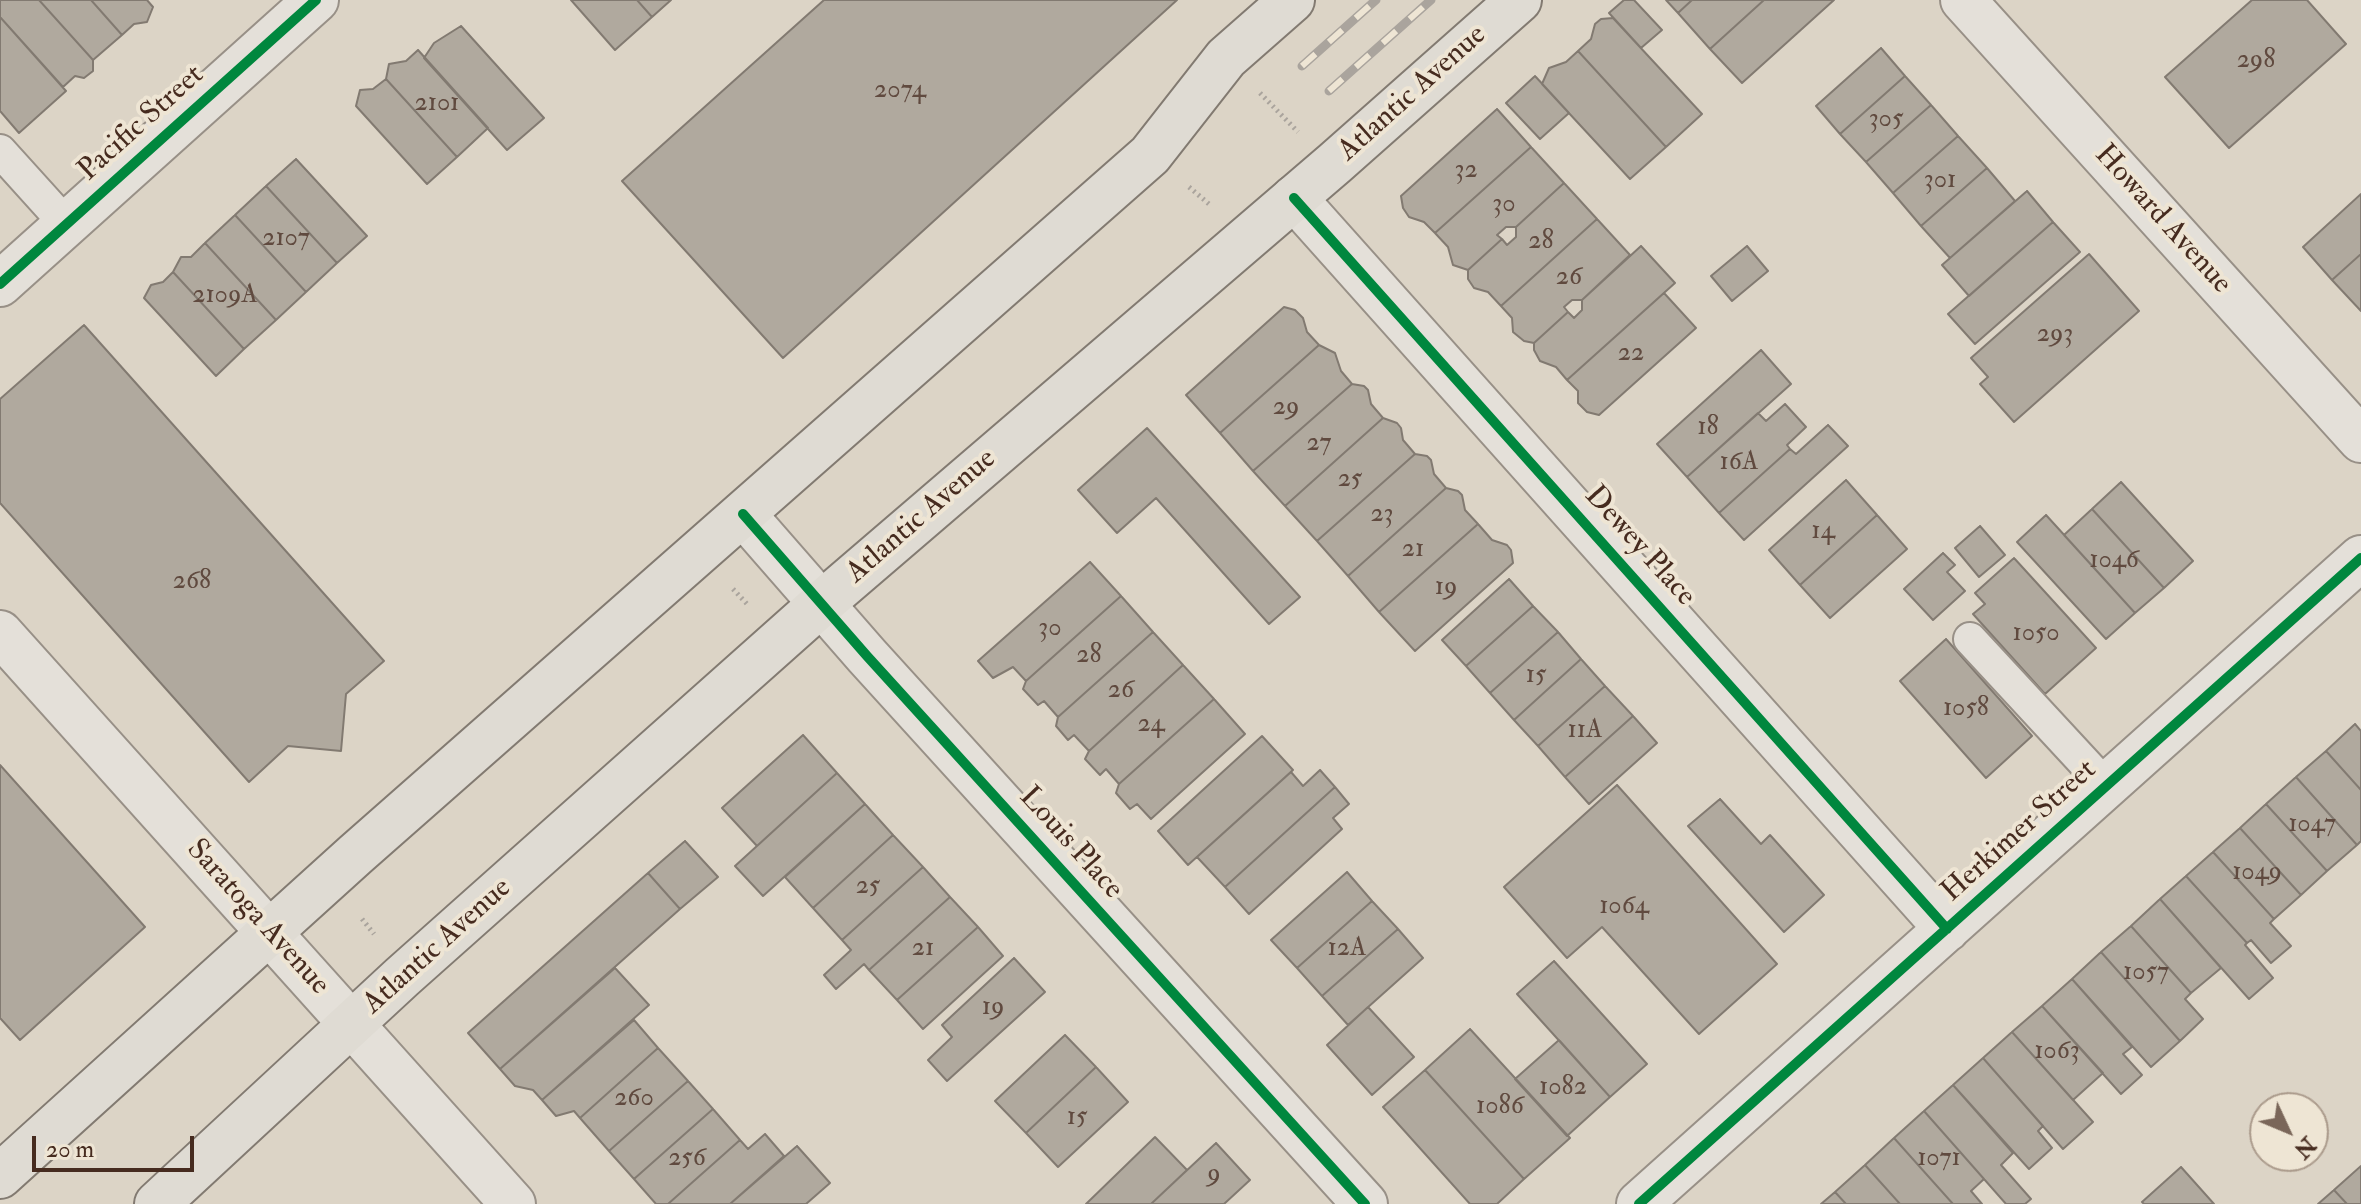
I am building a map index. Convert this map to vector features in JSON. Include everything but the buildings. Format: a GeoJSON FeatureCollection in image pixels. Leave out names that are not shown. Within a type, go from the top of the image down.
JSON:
{"type":"FeatureCollection","features":[{"type":"Feature","properties":{"kind":"main road"},"geometry":{"type":"LineString","coordinates":[[0,1176],[451,770],[1150,155],[1226,58],[1292,0]]}},
{"type":"Feature","properties":{"kind":"main road","name":"Atlantic Avenue"},"geometry":{"type":"LineString","coordinates":[[157,1204],[821,604],[1294,198],[1519,0]]}},
{"type":"Feature","properties":{"kind":"street","name":"Pacific Street"},"geometry":{"type":"LineString","coordinates":[[0,284],[316,0]]}},
{"type":"Feature","properties":{"kind":"street","name":"Howard Avenue"},"geometry":{"type":"LineString","coordinates":[[1963,0],[2361,440]]}},
{"type":"Feature","properties":{"kind":"street","name":"Dewey Place"},"geometry":{"type":"LineString","coordinates":[[1294,198],[1947,929]]}},
{"type":"Feature","properties":{"kind":"street","name":"Louis Place"},"geometry":{"type":"LineString","coordinates":[[743,514],[1365,1204]]}},
{"type":"Feature","properties":{"kind":"street","name":"Herkimer Street"},"geometry":{"type":"LineString","coordinates":[[1639,1204],[2361,558]]}},
{"type":"Feature","properties":{"kind":"street","name":"Saratoga Avenue"},"geometry":{"type":"LineString","coordinates":[[0,633],[513,1204]]}},
{"type":"Feature","properties":{"kind":"lane"},"geometry":{"type":"LineString","coordinates":[[0,151],[66,224]]}},
{"type":"Feature","properties":{"kind":"lane"},"geometry":{"type":"LineString","coordinates":[[1970,639],[2107,787]]}},
{"type":"Feature","properties":{"kind":"path"},"geometry":{"type":"LineString","coordinates":[[1256,88],[1304,138]]}},
{"type":"Feature","properties":{"kind":"path"},"geometry":{"type":"LineString","coordinates":[[1187,185],[1219,212]]}},
{"type":"Feature","properties":{"kind":"path"},"geometry":{"type":"LineString","coordinates":[[730,585],[754,612]]}},
{"type":"Feature","properties":{"kind":"railway"},"geometry":{"type":"LineString","coordinates":[[1302,66],[1376,0]]}},
{"type":"Feature","properties":{"kind":"railway"},"geometry":{"type":"LineString","coordinates":[[1329,91],[1431,0]]}},
{"type":"Feature","properties":{"kind":"cycle path"},"geometry":{"type":"LineString","coordinates":[[0,284],[316,0]]}},
{"type":"Feature","properties":{"kind":"cycle path"},"geometry":{"type":"LineString","coordinates":[[1294,198],[1947,929]]}},
{"type":"Feature","properties":{"kind":"cycle path"},"geometry":{"type":"LineString","coordinates":[[743,514],[867,656],[1365,1204]]}},
{"type":"Feature","properties":{"kind":"cycle path"},"geometry":{"type":"LineString","coordinates":[[1639,1204],[2361,558]]}}]}
